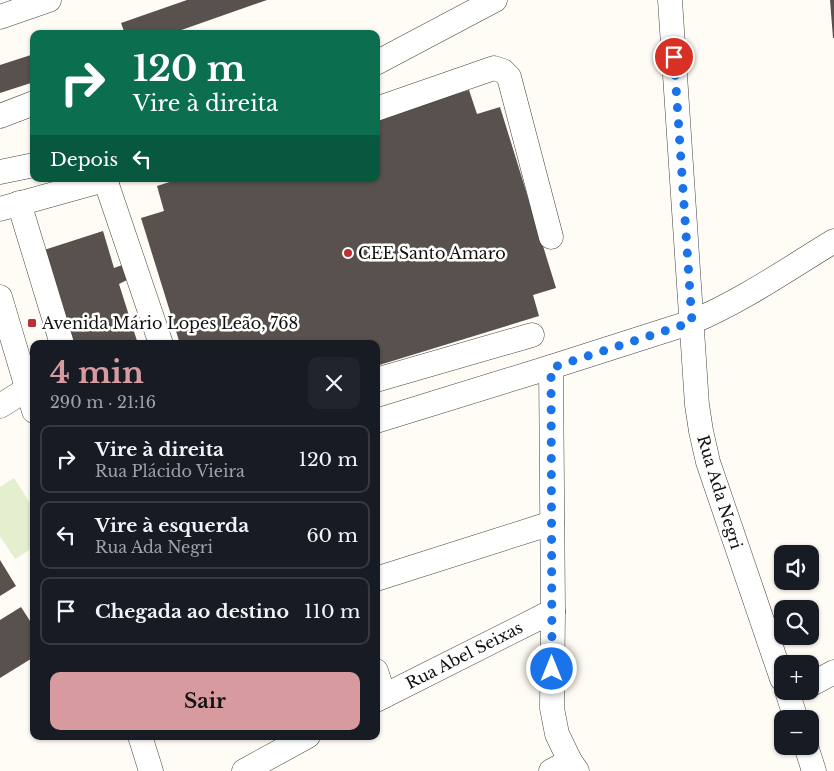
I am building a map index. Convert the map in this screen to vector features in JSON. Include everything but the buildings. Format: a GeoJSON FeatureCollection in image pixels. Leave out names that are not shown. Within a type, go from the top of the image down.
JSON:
{"type":"FeatureCollection","features":[{"type":"Feature","properties":{"kind":"street"},"geometry":{"type":"LineString","coordinates":[[0,17],[49,0]]}},
{"type":"Feature","properties":{"kind":"street"},"geometry":{"type":"LineString","coordinates":[[380,60],[495,0]]}},
{"type":"Feature","properties":{"kind":"street","name":"Rua Ada Negri"},"geometry":{"type":"LineString","coordinates":[[670,0],[697,405],[701,431],[708,462],[777,655]]}},
{"type":"Feature","properties":{"kind":"street"},"geometry":{"type":"LineString","coordinates":[[380,108],[494,68],[503,70],[509,78],[551,237]]}},
{"type":"Feature","properties":{"kind":"street"},"geometry":{"type":"LineString","coordinates":[[0,116],[30,105]]}},
{"type":"Feature","properties":{"kind":"street"},"geometry":{"type":"LineString","coordinates":[[0,172],[30,166]]}},
{"type":"Feature","properties":{"kind":"street"},"geometry":{"type":"LineString","coordinates":[[60,340],[9,206],[96,182]]}},
{"type":"Feature","properties":{"kind":"street"},"geometry":{"type":"LineString","coordinates":[[108,182],[160,340]]}},
{"type":"Feature","properties":{"kind":"street"},"geometry":{"type":"LineString","coordinates":[[380,420],[551,368],[692,322],[763,285],[834,241]]}},
{"type":"Feature","properties":{"kind":"street"},"geometry":{"type":"LineString","coordinates":[[0,297],[30,399]]}},
{"type":"Feature","properties":{"kind":"street"},"geometry":{"type":"LineString","coordinates":[[380,379],[532,334]]}},
{"type":"Feature","properties":{"kind":"street"},"geometry":{"type":"LineString","coordinates":[[551,368],[552,708],[566,768]]}},
{"type":"Feature","properties":{"kind":"street"},"geometry":{"type":"LineString","coordinates":[[0,406],[27,389]]}},
{"type":"Feature","properties":{"kind":"street"},"geometry":{"type":"LineString","coordinates":[[380,578],[552,522]]}},
{"type":"Feature","properties":{"kind":"street","name":"Rua Abel Seixas"},"geometry":{"type":"LineString","coordinates":[[380,698],[553,611]]}},
{"type":"Feature","properties":{"kind":"street"},"geometry":{"type":"LineString","coordinates":[[819,680],[834,672]]}},
{"type":"Feature","properties":{"kind":"street"},"geometry":{"type":"LineString","coordinates":[[141,740],[151,771]]}},
{"type":"Feature","properties":{"kind":"street"},"geometry":{"type":"LineString","coordinates":[[244,771],[301,740]]}},
{"type":"Feature","properties":{"kind":"street"},"geometry":{"type":"LineString","coordinates":[[809,755],[814,771]]}},
{"type":"Feature","properties":{"kind":"green space"},"geometry":{"type":"Polygon","coordinates":[[[14,478],[30,503],[30,550],[15,559],[0,536],[0,487],[14,478]]]}},
{"type":"Feature","properties":{"kind":"place","name":"CEE Santo Amaro"},"geometry":{"type":"Point","coordinates":[348,253]}},
{"type":"Feature","properties":{"kind":"place","name":"Avenida Mário Lopes Leão, 768"},"geometry":{"type":"Point","coordinates":[32,323]}},
{"type":"Feature","properties":{"kind":"route"},"geometry":{"type":"LineString","coordinates":[[552,669],[551,368],[692,322],[674,57]]}}]}
